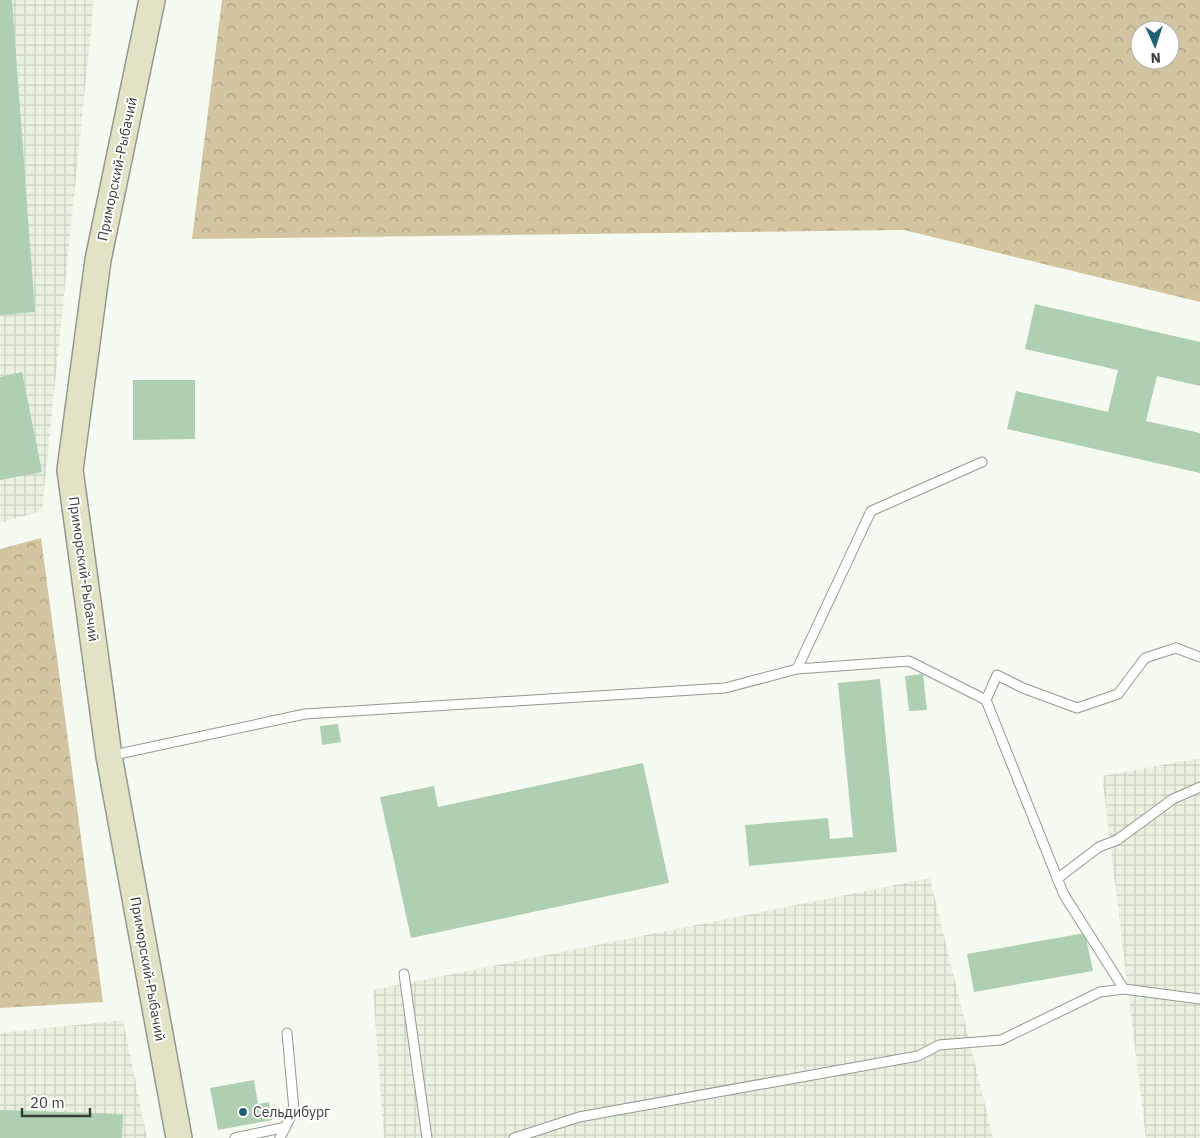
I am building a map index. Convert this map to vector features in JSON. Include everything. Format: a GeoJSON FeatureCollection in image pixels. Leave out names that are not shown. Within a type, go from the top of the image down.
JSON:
{"type":"FeatureCollection","features":[{"type":"Feature","properties":{"kind":"main road","name":"Приморский-Рыбачий"},"geometry":{"type":"LineString","coordinates":[[152,0],[98,260],[70,470],[109,756],[179,1138]]}},
{"type":"Feature","properties":{"kind":"lane"},"geometry":{"type":"LineString","coordinates":[[797,669],[871,511],[982,462]]}},
{"type":"Feature","properties":{"kind":"lane"},"geometry":{"type":"LineString","coordinates":[[986,700],[997,675],[1023,688],[1077,708],[1118,694],[1145,658],[1176,648],[1200,657]]}},
{"type":"Feature","properties":{"kind":"lane"},"geometry":{"type":"LineString","coordinates":[[109,756],[305,714],[725,688],[797,669],[909,661],[986,700],[1064,895],[1124,989]]}},
{"type":"Feature","properties":{"kind":"lane"},"geometry":{"type":"LineString","coordinates":[[1057,878],[1099,847],[1117,840],[1173,799],[1200,786]]}},
{"type":"Feature","properties":{"kind":"lane"},"geometry":{"type":"LineString","coordinates":[[404,974],[427,1138]]}},
{"type":"Feature","properties":{"kind":"lane"},"geometry":{"type":"LineString","coordinates":[[514,1138],[579,1117],[918,1056],[940,1045],[1002,1040],[1100,992],[1124,989],[1200,999]]}},
{"type":"Feature","properties":{"kind":"lane"},"geometry":{"type":"LineString","coordinates":[[280,1138],[294,1110],[287,1033]]}},
{"type":"Feature","properties":{"kind":"lane"},"geometry":{"type":"LineString","coordinates":[[235,1138],[286,1127]]}},
{"type":"Feature","properties":{"kind":"shaded area"},"geometry":{"type":"Polygon","coordinates":[[[0,0],[94,0],[42,511],[0,523],[0,0]]]}},
{"type":"Feature","properties":{"kind":"shaded area"},"geometry":{"type":"Polygon","coordinates":[[[1200,758],[1200,1138],[1146,1138],[1102,776],[1200,758]]]}},
{"type":"Feature","properties":{"kind":"shaded area"},"geometry":{"type":"Polygon","coordinates":[[[930,878],[993,1138],[384,1138],[373,990],[930,878]]]}},
{"type":"Feature","properties":{"kind":"shaded area"},"geometry":{"type":"Polygon","coordinates":[[[123,1020],[147,1138],[0,1138],[0,1033],[123,1020]]]}},
{"type":"Feature","properties":{"kind":"green space"},"geometry":{"type":"Polygon","coordinates":[[[222,0],[1200,0],[1200,302],[904,230],[192,239],[222,0]]]}},
{"type":"Feature","properties":{"kind":"green space"},"geometry":{"type":"Polygon","coordinates":[[[41,538],[103,1002],[0,1008],[0,549],[41,538]]]}},
{"type":"Feature","properties":{"kind":"building"},"geometry":{"type":"Polygon","coordinates":[[[0,0],[12,0],[35,312],[0,315],[0,0]]]}},
{"type":"Feature","properties":{"kind":"building"},"geometry":{"type":"Polygon","coordinates":[[[1035,304],[1200,342],[1200,386],[1157,376],[1146,421],[1200,433],[1200,473],[1007,429],[1016,391],[1108,412],[1118,370],[1025,349],[1035,304]]]}},
{"type":"Feature","properties":{"kind":"building"},"geometry":{"type":"Polygon","coordinates":[[[22,372],[42,472],[0,480],[0,377],[22,372]]]}},
{"type":"Feature","properties":{"kind":"building"},"geometry":{"type":"Polygon","coordinates":[[[133,380],[195,380],[195,439],[133,440],[133,380]]]}},
{"type":"Feature","properties":{"kind":"building"},"geometry":{"type":"Polygon","coordinates":[[[923,674],[927,710],[909,711],[905,676],[923,674]]]}},
{"type":"Feature","properties":{"kind":"building"},"geometry":{"type":"Polygon","coordinates":[[[880,679],[897,852],[749,866],[745,825],[828,818],[830,839],[853,837],[838,683],[880,679]]]}},
{"type":"Feature","properties":{"kind":"building"},"geometry":{"type":"Polygon","coordinates":[[[338,724],[341,742],[322,745],[320,726],[338,724]]]}},
{"type":"Feature","properties":{"kind":"building"},"geometry":{"type":"Polygon","coordinates":[[[643,763],[669,883],[411,938],[380,797],[434,786],[438,807],[643,763]]]}},
{"type":"Feature","properties":{"kind":"building"},"geometry":{"type":"Polygon","coordinates":[[[1085,933],[1093,971],[974,992],[967,954],[1085,933]]]}},
{"type":"Feature","properties":{"kind":"building","name":"Сельдибург"},"geometry":{"type":"Polygon","coordinates":[[[254,1080],[258,1104],[269,1102],[272,1120],[218,1130],[210,1088],[254,1080]]]}},
{"type":"Feature","properties":{"kind":"building"},"geometry":{"type":"Polygon","coordinates":[[[0,1110],[123,1114],[122,1138],[0,1138],[0,1110]]]}},
{"type":"Feature","properties":{"kind":"place","name":"Сельдибург"},"geometry":{"type":"Point","coordinates":[243,1112]}}]}
